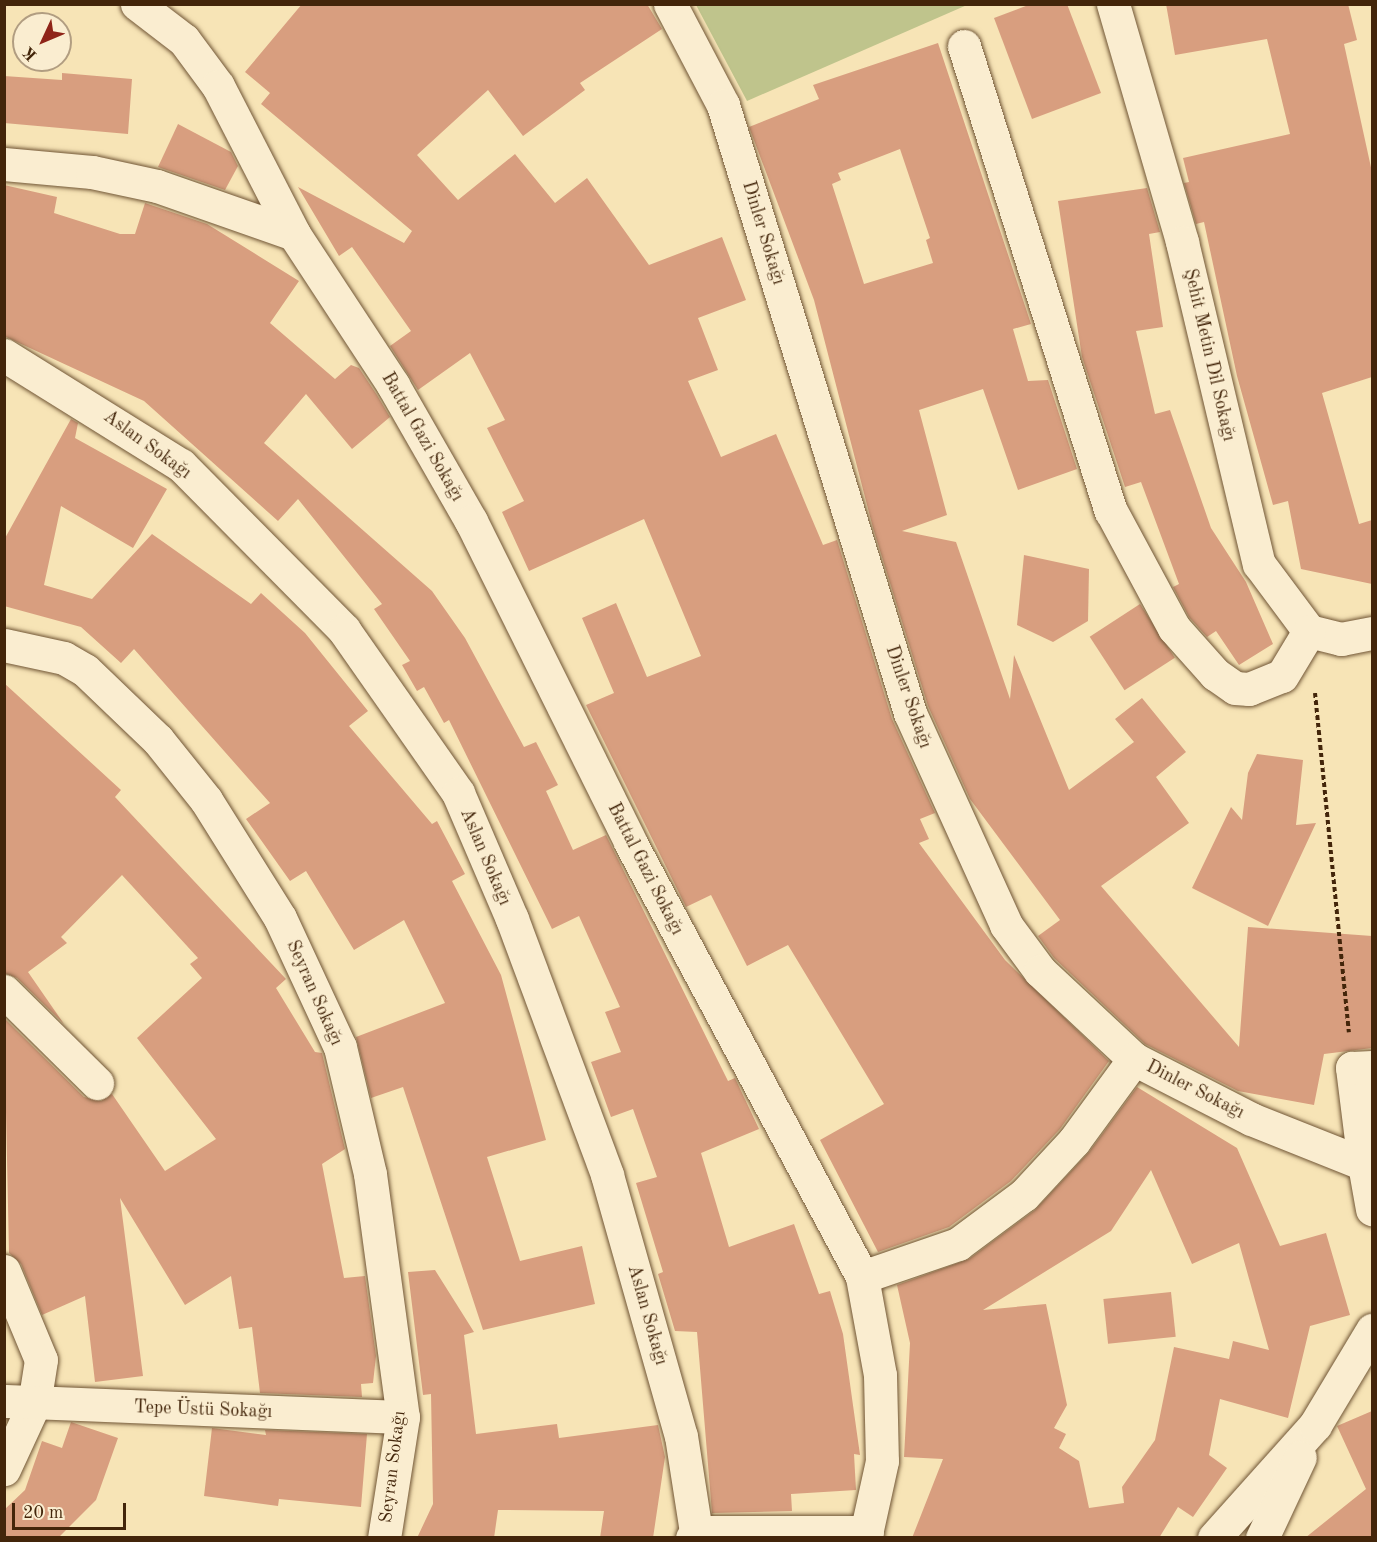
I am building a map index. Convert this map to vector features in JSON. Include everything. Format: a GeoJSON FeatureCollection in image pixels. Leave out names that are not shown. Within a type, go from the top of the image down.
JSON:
{"type":"FeatureCollection","features":[{"type":"Feature","properties":{"kind":"street","name":"Battal Gazi Sokağı"},"geometry":{"type":"LineString","coordinates":[[137,4],[184,40],[218,86],[294,234],[393,385],[471,521],[630,842],[862,1277],[880,1375],[882,1461],[866,1535]]}},
{"type":"Feature","properties":{"kind":"street","name":"Dinler Sokağı"},"geometry":{"type":"LineString","coordinates":[[670,4],[723,105],[910,712],[964,840],[1024,952],[1134,1059],[1251,1119],[1364,1164]]}},
{"type":"Feature","properties":{"kind":"street","name":"Şehit Metin Dil Sokağı"},"geometry":{"type":"LineString","coordinates":[[1119,11],[1182,242],[1259,564],[1309,631]]}},
{"type":"Feature","properties":{"kind":"street"},"geometry":{"type":"LineString","coordinates":[[964,46],[1111,511],[1174,628],[1215,674],[1235,688],[1249,689],[1282,676],[1309,631],[1341,639],[1372,633]]}},
{"type":"Feature","properties":{"kind":"street"},"geometry":{"type":"LineString","coordinates":[[4,164],[92,172],[157,186],[294,234]]}},
{"type":"Feature","properties":{"kind":"street","name":"Aslan Sokağı"},"geometry":{"type":"LineString","coordinates":[[4,355],[181,465],[344,630],[458,793],[512,919],[607,1175],[681,1436],[694,1535]]}},
{"type":"Feature","properties":{"kind":"street","name":"Seyran Sokağı"},"geometry":{"type":"LineString","coordinates":[[4,645],[64,658],[104,684],[206,800],[280,918],[340,1047],[370,1174],[403,1417],[384,1538]]}},
{"type":"Feature","properties":{"kind":"street"},"geometry":{"type":"LineString","coordinates":[[4,992],[97,1083]]}},
{"type":"Feature","properties":{"kind":"street"},"geometry":{"type":"LineString","coordinates":[[862,1277],[958,1244],[1024,1195],[1074,1141],[1134,1059]]}},
{"type":"Feature","properties":{"kind":"street"},"geometry":{"type":"LineString","coordinates":[[1362,1067],[1364,1164],[1372,1209]]}},
{"type":"Feature","properties":{"kind":"street"},"geometry":{"type":"LineString","coordinates":[[4,1271],[40,1346],[19,1403],[4,1469]]}},
{"type":"Feature","properties":{"kind":"street"},"geometry":{"type":"LineString","coordinates":[[1262,1538],[1315,1425],[1372,1330]]}},
{"type":"Feature","properties":{"kind":"street","name":"Tepe Üstü Sokağı"},"geometry":{"type":"LineString","coordinates":[[19,1403],[403,1417]]}},
{"type":"Feature","properties":{"kind":"street"},"geometry":{"type":"LineString","coordinates":[[1214,1538],[1315,1425]]}},
{"type":"Feature","properties":{"kind":"street"},"geometry":{"type":"LineString","coordinates":[[694,1535],[866,1535]]}},
{"type":"Feature","properties":{"kind":"path"},"geometry":{"type":"LineString","coordinates":[[1315,690],[1362,1067]]}},
{"type":"Feature","properties":{"kind":"green space"},"geometry":{"type":"Polygon","coordinates":[[[696,5],[967,5],[747,101],[696,5]]]}},
{"type":"Feature","properties":{"kind":"building"},"geometry":{"type":"Polygon","coordinates":[[[302,4],[647,4],[662,29],[580,83],[585,90],[523,136],[488,90],[417,155],[458,200],[515,154],[555,203],[587,178],[649,265],[722,237],[746,300],[698,318],[718,370],[688,381],[721,457],[776,434],[823,545],[837,540],[892,719],[935,813],[920,819],[929,839],[919,843],[1005,960],[1109,1061],[1060,1129],[1011,1181],[949,1227],[878,1252],[820,1140],[884,1104],[788,945],[747,966],[711,895],[686,907],[586,705],[614,693],[582,618],[616,603],[647,677],[701,656],[644,519],[529,571],[502,512],[524,501],[487,428],[505,420],[470,353],[418,390],[390,346],[411,331],[352,247],[339,256],[298,187],[404,243],[412,231],[261,104],[270,93],[245,72],[302,4]]]}},
{"type":"Feature","properties":{"kind":"building"},"geometry":{"type":"Polygon","coordinates":[[[1031,4],[1067,4],[1101,93],[1032,119],[994,18],[1031,4]]]}},
{"type":"Feature","properties":{"kind":"building"},"geometry":{"type":"Polygon","coordinates":[[[1166,4],[1348,4],[1357,40],[1344,44],[1372,172],[1372,377],[1322,393],[1359,524],[1372,520],[1372,584],[1301,569],[1288,501],[1273,505],[1237,376],[1204,222],[1196,224],[1184,183],[1189,182],[1183,158],[1290,134],[1267,39],[1175,55],[1166,4]]]}},
{"type":"Feature","properties":{"kind":"building"},"geometry":{"type":"Polygon","coordinates":[[[938,43],[1031,324],[1013,329],[1028,381],[1048,380],[1077,469],[1018,490],[983,389],[919,410],[947,515],[902,531],[956,542],[1010,699],[1014,655],[1069,790],[1134,742],[1115,719],[1142,698],[1186,752],[1156,777],[1189,823],[1101,886],[1239,1047],[1248,927],[1372,936],[1372,1048],[1324,1054],[1314,1105],[1238,1091],[1145,1044],[1054,958],[1038,936],[1060,920],[970,799],[928,706],[873,528],[814,300],[749,127],[819,99],[813,85],[938,43]],[[900,149],[838,173],[841,180],[832,184],[864,284],[933,263],[926,240],[930,238],[900,149]]]}},
{"type":"Feature","properties":{"kind":"building"},"geometry":{"type":"Polygon","coordinates":[[[62,73],[132,79],[128,134],[4,123],[4,76],[62,80],[62,73]]]}},
{"type":"Feature","properties":{"kind":"building"},"geometry":{"type":"Polygon","coordinates":[[[178,124],[231,152],[238,166],[225,190],[158,167],[178,124]]]}},
{"type":"Feature","properties":{"kind":"building"},"geometry":{"type":"Polygon","coordinates":[[[4,185],[57,197],[54,213],[120,234],[135,234],[145,203],[207,224],[299,281],[270,323],[335,379],[351,365],[359,368],[377,395],[390,417],[352,449],[306,394],[264,443],[432,591],[465,638],[524,747],[536,742],[558,785],[546,791],[573,850],[606,835],[728,1081],[735,1078],[759,1129],[701,1153],[729,1247],[794,1224],[819,1294],[830,1291],[843,1334],[860,1455],[854,1454],[856,1490],[791,1494],[792,1511],[712,1513],[697,1332],[675,1331],[658,1274],[663,1272],[636,1183],[657,1177],[633,1109],[611,1117],[591,1062],[621,1052],[605,1012],[620,1007],[579,916],[552,929],[449,720],[444,723],[424,687],[417,691],[402,665],[410,661],[374,609],[382,604],[298,499],[278,521],[144,401],[4,336],[4,185]]]}},
{"type":"Feature","properties":{"kind":"building"},"geometry":{"type":"Polygon","coordinates":[[[1147,188],[1160,232],[1149,234],[1163,327],[1136,331],[1155,414],[1170,410],[1211,528],[1246,582],[1273,644],[1239,665],[1216,631],[1207,637],[1189,617],[1173,587],[1179,584],[1141,482],[1125,487],[1082,357],[1058,201],[1147,188]]]}},
{"type":"Feature","properties":{"kind":"building"},"geometry":{"type":"Polygon","coordinates":[[[71,419],[78,423],[75,438],[167,489],[133,548],[61,506],[44,585],[92,599],[152,534],[251,604],[261,593],[305,633],[368,711],[349,726],[432,824],[437,821],[465,874],[452,881],[501,975],[546,1140],[487,1157],[520,1261],[582,1246],[595,1304],[483,1330],[403,1087],[371,1098],[356,1037],[445,1003],[404,920],[354,950],[306,871],[290,881],[246,819],[270,803],[134,649],[121,663],[81,627],[4,606],[4,540],[71,419]]]}},
{"type":"Feature","properties":{"kind":"building"},"geometry":{"type":"Polygon","coordinates":[[[1024,555],[1089,569],[1088,621],[1053,642],[1017,625],[1024,555]]]}},
{"type":"Feature","properties":{"kind":"building"},"geometry":{"type":"Polygon","coordinates":[[[1140,604],[1175,658],[1125,690],[1090,637],[1140,604]]]}},
{"type":"Feature","properties":{"kind":"building"},"geometry":{"type":"Polygon","coordinates":[[[4,683],[121,790],[115,797],[286,979],[276,988],[315,1052],[322,1053],[345,1149],[322,1164],[344,1278],[365,1276],[376,1356],[373,1383],[361,1384],[362,1397],[260,1393],[252,1327],[239,1329],[231,1276],[185,1305],[120,1198],[143,1376],[95,1382],[85,1296],[42,1315],[21,1264],[9,1253],[4,1018],[84,1097],[101,1101],[112,1094],[165,1171],[216,1139],[137,1038],[202,978],[190,964],[198,958],[122,875],[61,937],[67,943],[28,972],[64,1024],[17,978],[4,973],[4,683]]]}},
{"type":"Feature","properties":{"kind":"building"},"geometry":{"type":"Polygon","coordinates":[[[1257,754],[1303,760],[1296,825],[1316,823],[1268,926],[1192,888],[1231,807],[1242,820],[1248,773],[1257,754]]]}},
{"type":"Feature","properties":{"kind":"building"},"geometry":{"type":"Polygon","coordinates":[[[1137,1087],[1237,1148],[1280,1246],[1326,1233],[1350,1315],[1310,1326],[1288,1418],[1220,1399],[1209,1455],[1227,1468],[1193,1517],[1178,1507],[1159,1538],[912,1538],[943,1459],[904,1457],[910,1343],[897,1285],[969,1259],[1035,1210],[1089,1152],[1137,1087]],[[1151,1170],[1111,1231],[983,1310],[1046,1304],[1067,1405],[1054,1428],[1066,1434],[1059,1448],[1079,1461],[1089,1508],[1124,1503],[1122,1487],[1155,1440],[1174,1347],[1229,1359],[1233,1341],[1269,1350],[1239,1243],[1192,1264],[1151,1170]]]}},
{"type":"Feature","properties":{"kind":"building"},"geometry":{"type":"Polygon","coordinates":[[[435,1270],[474,1332],[464,1335],[476,1434],[557,1424],[559,1438],[658,1425],[665,1457],[653,1538],[600,1538],[604,1511],[498,1510],[494,1538],[417,1538],[433,1504],[431,1394],[423,1395],[408,1272],[435,1270]]]}},
{"type":"Feature","properties":{"kind":"building"},"geometry":{"type":"Polygon","coordinates":[[[1171,1292],[1176,1337],[1108,1344],[1103,1299],[1171,1292]]]}},
{"type":"Feature","properties":{"kind":"building"},"geometry":{"type":"Polygon","coordinates":[[[1372,1411],[1372,1538],[1305,1538],[1366,1489],[1337,1426],[1372,1411]]]}},
{"type":"Feature","properties":{"kind":"building"},"geometry":{"type":"Polygon","coordinates":[[[71,1422],[118,1438],[96,1500],[58,1538],[4,1538],[4,1510],[25,1490],[42,1441],[62,1448],[71,1422]]]}},
{"type":"Feature","properties":{"kind":"building"},"geometry":{"type":"Polygon","coordinates":[[[212,1428],[266,1435],[265,1430],[367,1434],[361,1507],[279,1499],[278,1506],[204,1496],[212,1428]]]}}]}
